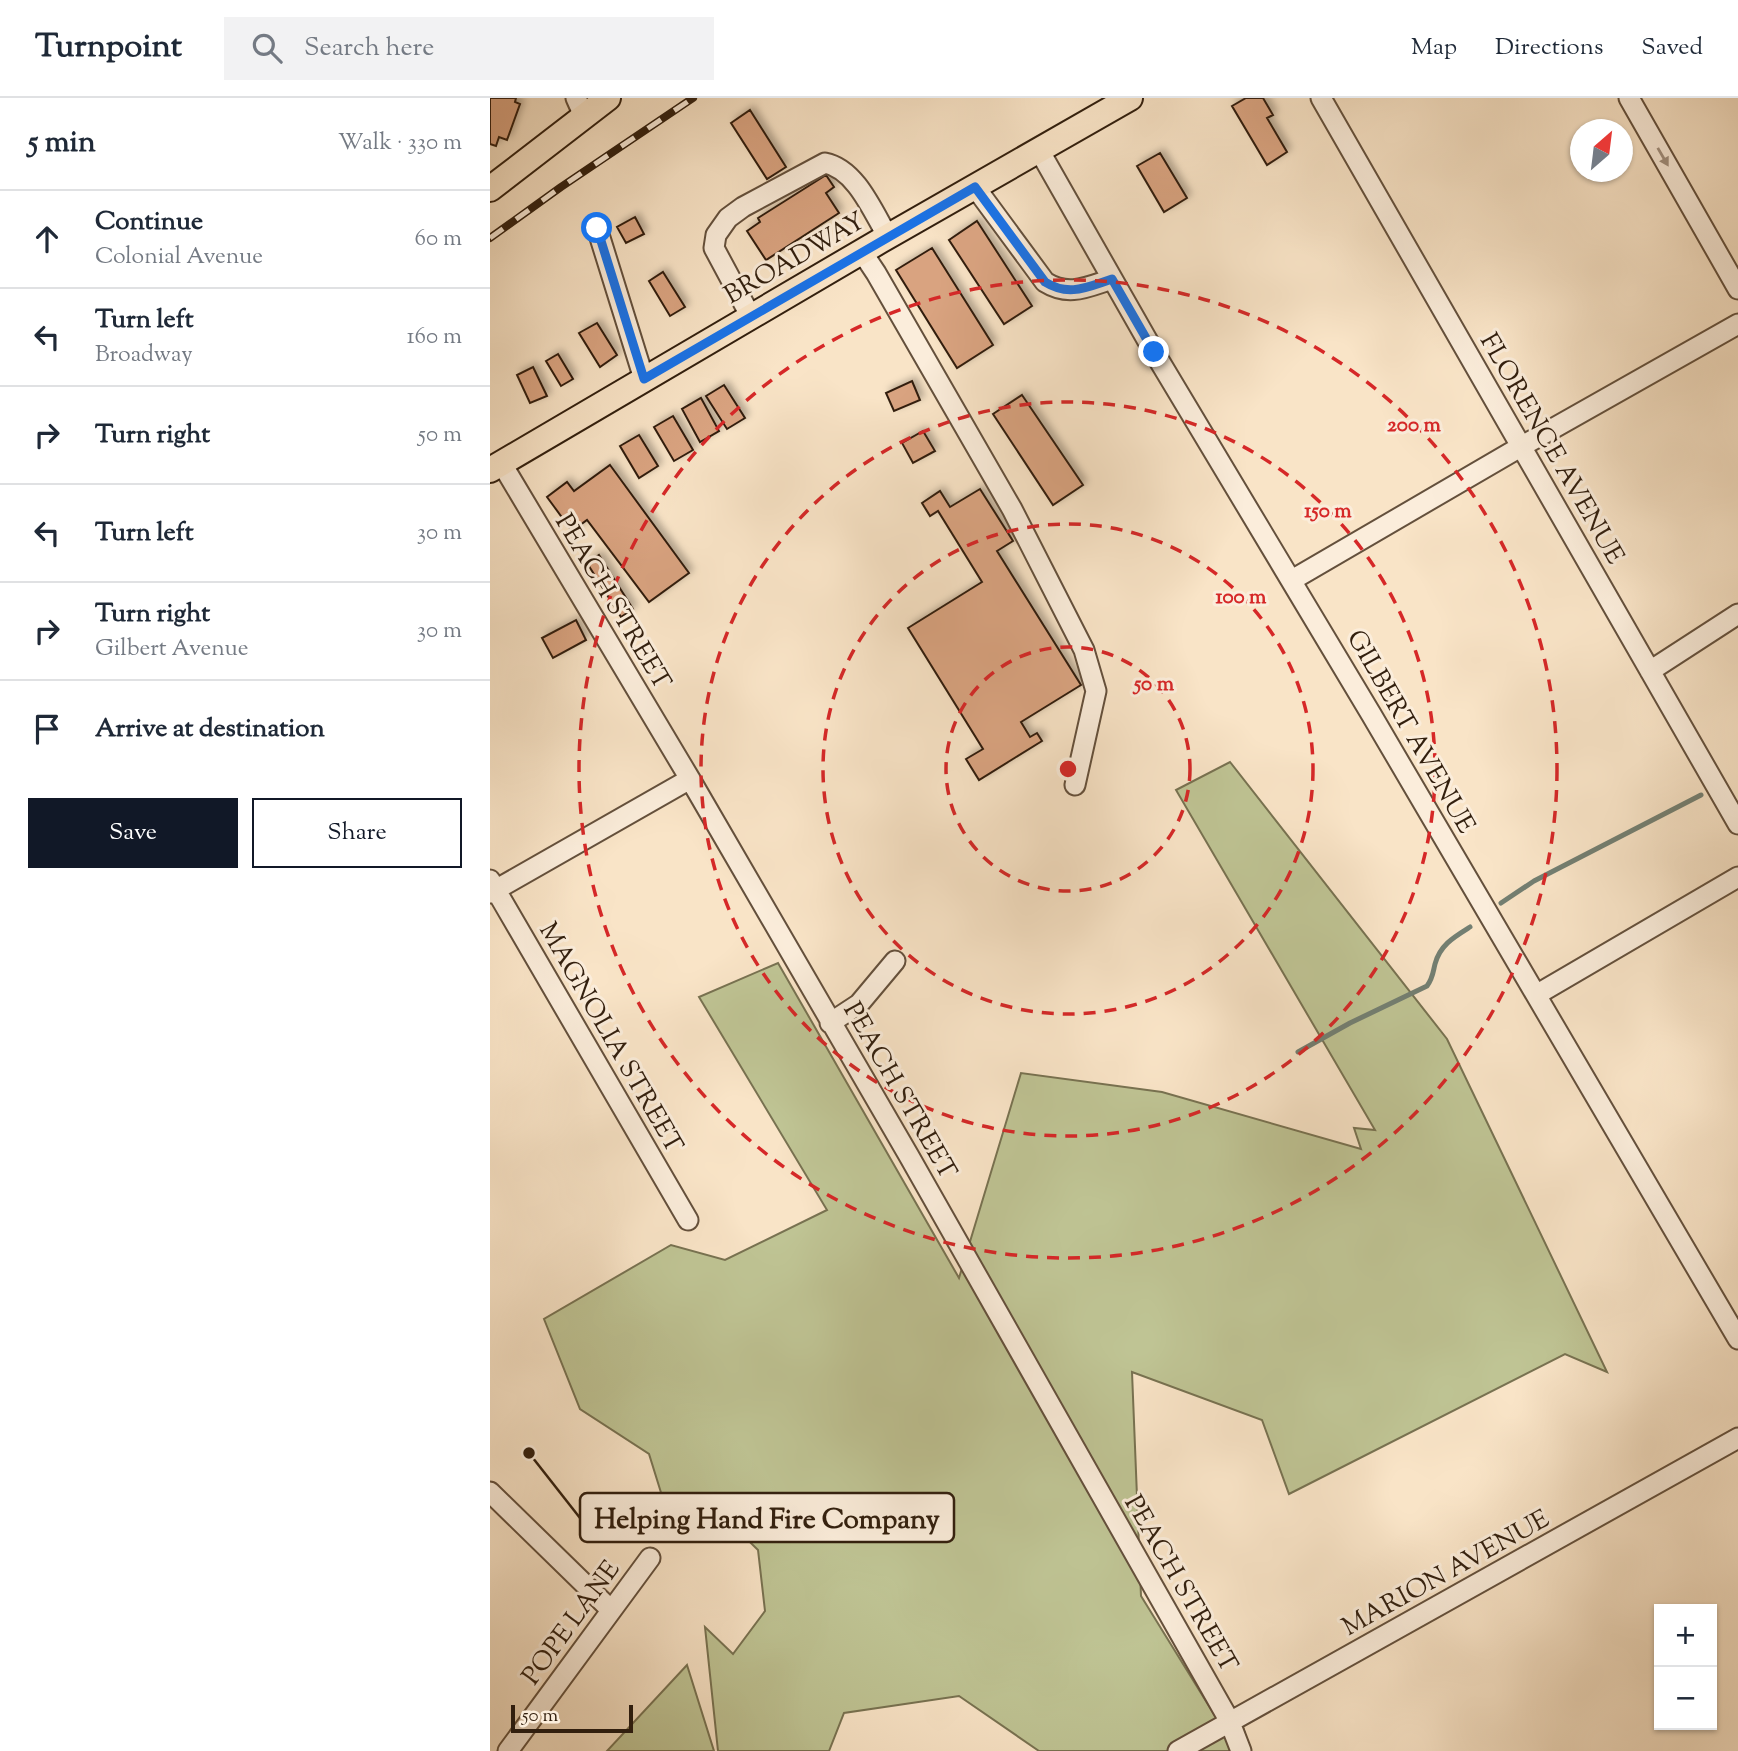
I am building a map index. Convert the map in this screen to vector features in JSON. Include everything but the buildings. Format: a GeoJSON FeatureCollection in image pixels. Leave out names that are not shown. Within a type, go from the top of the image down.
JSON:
{"type":"FeatureCollection","features":[{"type":"Feature","properties":{"kind":"main road"},"geometry":{"type":"LineString","coordinates":[[490,189],[580,107],[608,98]]}},
{"type":"Feature","properties":{"kind":"main road"},"geometry":{"type":"LineString","coordinates":[[580,107],[614,98]]}},
{"type":"Feature","properties":{"kind":"main road","name":"BROADWAY"},"geometry":{"type":"LineString","coordinates":[[496,467],[1130,98]]}},
{"type":"Feature","properties":{"kind":"street","name":"FLORENCE AVENUE"},"geometry":{"type":"LineString","coordinates":[[1321,98],[1738,824]]}},
{"type":"Feature","properties":{"kind":"street"},"geometry":{"type":"LineString","coordinates":[[1629,98],[1738,289]]}},
{"type":"Feature","properties":{"kind":"street","name":"GILBERT AVENUE"},"geometry":{"type":"LineString","coordinates":[[1039,150],[1112,279],[1738,1339]]}},
{"type":"Feature","properties":{"kind":"street"},"geometry":{"type":"LineString","coordinates":[[751,317],[714,248],[716,234],[728,218],[743,207],[825,163],[836,165],[850,176],[888,237]]}},
{"type":"Feature","properties":{"kind":"street"},"geometry":{"type":"LineString","coordinates":[[975,187],[1045,282],[1058,290],[1079,290],[1112,279]]}},
{"type":"Feature","properties":{"kind":"street"},"geometry":{"type":"LineString","coordinates":[[597,228],[644,379]]}},
{"type":"Feature","properties":{"kind":"street"},"geometry":{"type":"LineString","coordinates":[[862,252],[1012,509],[1084,650],[1096,691],[1074,785]]}},
{"type":"Feature","properties":{"kind":"street"},"geometry":{"type":"LineString","coordinates":[[1292,580],[1738,324]]}},
{"type":"Feature","properties":{"kind":"street","name":"PEACH STREET"},"geometry":{"type":"LineString","coordinates":[[496,467],[690,779],[909,1156],[1229,1720],[1241,1751]]}},
{"type":"Feature","properties":{"kind":"street"},"geometry":{"type":"LineString","coordinates":[[1650,671],[1738,614]]}},
{"type":"Feature","properties":{"kind":"street"},"geometry":{"type":"LineString","coordinates":[[492,888],[690,779]]}},
{"type":"Feature","properties":{"kind":"street"},"geometry":{"type":"LineString","coordinates":[[1536,995],[1738,877]]}},
{"type":"Feature","properties":{"kind":"street","name":"MAGNOLIA STREET"},"geometry":{"type":"LineString","coordinates":[[492,888],[688,1220]]}},
{"type":"Feature","properties":{"kind":"street"},"geometry":{"type":"LineString","coordinates":[[830,1023],[859,1004],[895,961]]}},
{"type":"Feature","properties":{"kind":"street","name":"MARION AVENUE"},"geometry":{"type":"LineString","coordinates":[[1178,1751],[1229,1720],[1738,1438]]}},
{"type":"Feature","properties":{"kind":"street"},"geometry":{"type":"LineString","coordinates":[[490,1492],[611,1610]]}},
{"type":"Feature","properties":{"kind":"street","name":"POPE LANE"},"geometry":{"type":"LineString","coordinates":[[508,1751],[650,1558]]}},
{"type":"Feature","properties":{"kind":"green space"},"geometry":{"type":"Polygon","coordinates":[[[1230,762],[1447,1039],[1607,1372],[1565,1354],[1289,1494],[1262,1420],[1132,1372],[1141,1596],[1222,1727],[1241,1720],[1250,1751],[1039,1751],[959,1696],[844,1713],[829,1751],[718,1751],[705,1627],[733,1654],[765,1611],[758,1550],[705,1498],[663,1499],[649,1454],[580,1409],[544,1319],[671,1245],[725,1260],[827,1210],[699,997],[778,963],[959,1278],[1021,1073],[1162,1092],[1361,1149],[1354,1128],[1375,1130],[1176,790],[1230,762]]]}},
{"type":"Feature","properties":{"kind":"green space"},"geometry":{"type":"Polygon","coordinates":[[[687,1665],[714,1751],[607,1751],[687,1665]]]}},
{"type":"Feature","properties":{"kind":"waterway"},"geometry":{"type":"LineString","coordinates":[[1501,903],[1534,881],[1701,795]]}},
{"type":"Feature","properties":{"kind":"waterway"},"geometry":{"type":"LineString","coordinates":[[1298,1052],[1350,1023],[1427,986],[1440,952],[1453,938],[1470,927]]}},
{"type":"Feature","properties":{"kind":"railway"},"geometry":{"type":"LineString","coordinates":[[490,238],[693,98]]}},
{"type":"Feature","properties":{"kind":"place","name":"Helping Hand Fire Company"},"geometry":{"type":"Point","coordinates":[529,1453]}},
{"type":"Feature","properties":{"kind":"route"},"geometry":{"type":"LineString","coordinates":[[597,228],[644,379],[975,187],[1045,282],[1058,290],[1079,290],[1112,279],[1154,352]]}}]}
